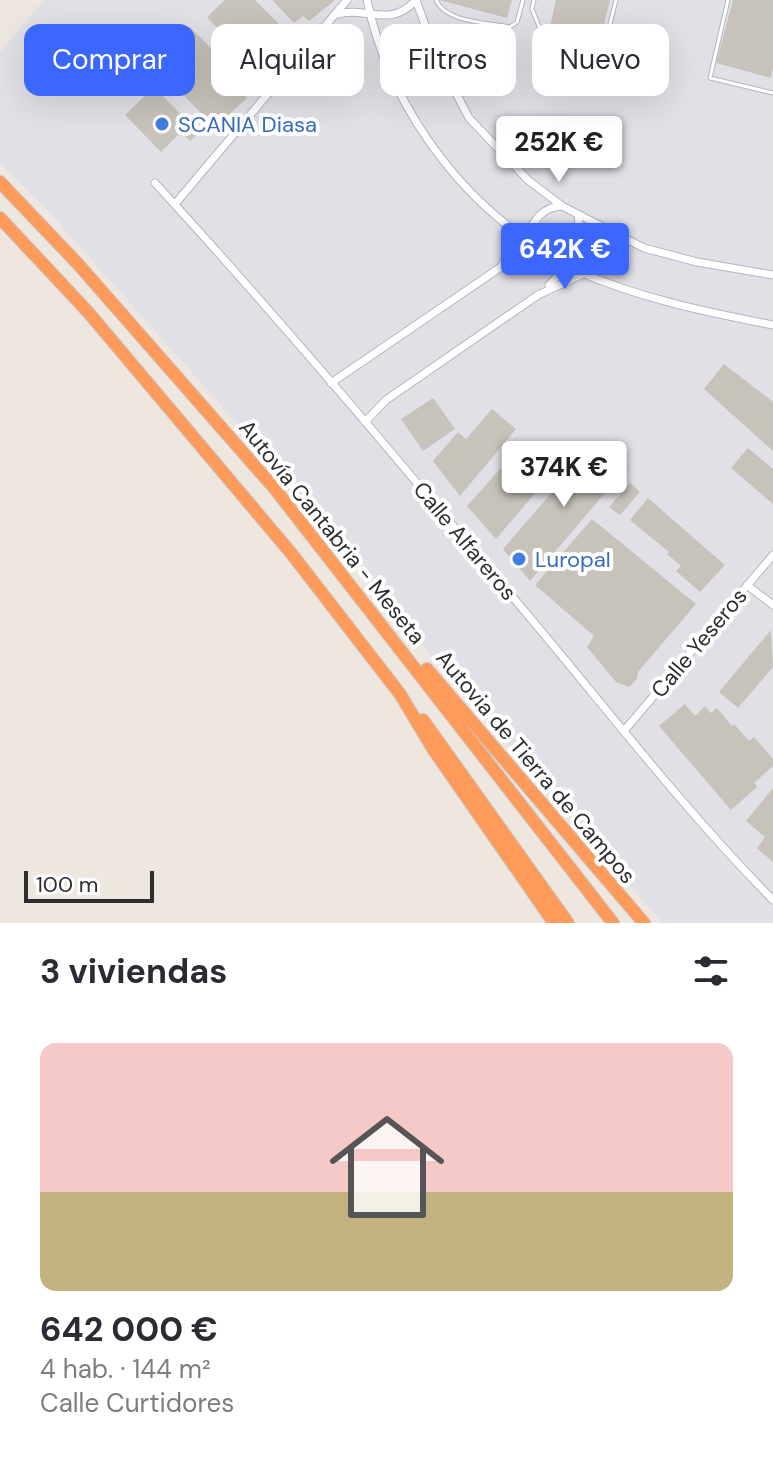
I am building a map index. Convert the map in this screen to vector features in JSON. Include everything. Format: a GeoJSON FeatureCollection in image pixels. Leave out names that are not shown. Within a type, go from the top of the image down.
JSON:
{"type":"FeatureCollection","features":[{"type":"Feature","properties":{"kind":"highway","name":"Autovía Cantabria - Meseta"},"geometry":{"type":"LineString","coordinates":[[0,182],[78,264],[275,489],[613,923]]}},
{"type":"Feature","properties":{"kind":"highway","name":"Autovía Cantabria - Meseta"},"geometry":{"type":"LineString","coordinates":[[0,218],[88,312],[271,529],[400,694],[433,749],[554,923]]}},
{"type":"Feature","properties":{"kind":"highway","name":"Autovia de Tierra de Campos"},"geometry":{"type":"LineString","coordinates":[[275,489],[644,923]]}},
{"type":"Feature","properties":{"kind":"highway"},"geometry":{"type":"LineString","coordinates":[[400,694],[445,748],[568,923]]}},
{"type":"Feature","properties":{"kind":"street"},"geometry":{"type":"LineString","coordinates":[[175,204],[347,0]]}},
{"type":"Feature","properties":{"kind":"street"},"geometry":{"type":"LineString","coordinates":[[367,0],[393,81],[431,145],[476,197],[509,227],[565,265],[634,294],[773,325]]}},
{"type":"Feature","properties":{"kind":"street"},"geometry":{"type":"LineString","coordinates":[[337,14],[351,10],[370,14],[400,14],[416,0],[435,53],[469,118],[519,173],[562,206],[644,248],[697,262],[773,275]]}},
{"type":"Feature","properties":{"kind":"street","name":"Calle Alfareros"},"geometry":{"type":"LineString","coordinates":[[155,183],[365,422],[739,866],[773,900]]}},
{"type":"Feature","properties":{"kind":"street"},"geometry":{"type":"LineString","coordinates":[[331,383],[501,267],[516,253],[543,211],[551,206],[562,206]]}},
{"type":"Feature","properties":{"kind":"street"},"geometry":{"type":"LineString","coordinates":[[365,422],[386,400],[538,295],[557,278],[580,230],[578,215]]}},
{"type":"Feature","properties":{"kind":"street"},"geometry":{"type":"LineString","coordinates":[[501,267],[513,246],[509,227]]}},
{"type":"Feature","properties":{"kind":"street"},"geometry":{"type":"LineString","coordinates":[[538,295],[583,274]]}},
{"type":"Feature","properties":{"kind":"street","name":"Calle Yeseros"},"geometry":{"type":"LineString","coordinates":[[624,731],[773,555]]}},
{"type":"Feature","properties":{"kind":"street"},"geometry":{"type":"LineString","coordinates":[[747,585],[773,605]]}},
{"type":"Feature","properties":{"kind":"lane"},"geometry":{"type":"LineString","coordinates":[[436,0],[444,12],[454,16],[510,27],[517,22],[523,0]]}},
{"type":"Feature","properties":{"kind":"lane"},"geometry":{"type":"LineString","coordinates":[[534,0],[532,9],[541,31],[590,48],[606,40],[616,0]]}},
{"type":"Feature","properties":{"kind":"lane"},"geometry":{"type":"LineString","coordinates":[[728,0],[710,78],[773,93]]}},
{"type":"Feature","properties":{"kind":"shaded area"},"geometry":{"type":"Polygon","coordinates":[[[44,0],[773,0],[773,923],[663,923],[567,815],[361,573],[276,467],[48,211],[0,163],[0,52],[44,0]]]}},
{"type":"Feature","properties":{"kind":"building"},"geometry":{"type":"Polygon","coordinates":[[[225,0],[255,0],[279,24],[214,24],[207,17],[225,0]]]}},
{"type":"Feature","properties":{"kind":"building"},"geometry":{"type":"Polygon","coordinates":[[[272,0],[335,0],[309,21],[303,16],[294,23],[272,0]]]}},
{"type":"Feature","properties":{"kind":"building"},"geometry":{"type":"Polygon","coordinates":[[[439,0],[512,0],[507,18],[439,0]]]}},
{"type":"Feature","properties":{"kind":"building"},"geometry":{"type":"Polygon","coordinates":[[[556,0],[610,0],[604,24],[551,24],[556,0]]]}},
{"type":"Feature","properties":{"kind":"building"},"geometry":{"type":"Polygon","coordinates":[[[733,0],[773,0],[771,78],[716,63],[733,0]]]}},
{"type":"Feature","properties":{"kind":"building"},"geometry":{"type":"Polygon","coordinates":[[[195,32],[211,48],[211,96],[247,98],[221,122],[211,112],[206,118],[184,96],[195,96],[195,32]]]}},
{"type":"Feature","properties":{"kind":"building","name":"SCANIA Diasa"},"geometry":{"type":"Polygon","coordinates":[[[145,96],[163,96],[199,133],[190,141],[181,132],[161,152],[125,115],[145,96]]]}},
{"type":"Feature","properties":{"kind":"building"},"geometry":{"type":"Polygon","coordinates":[[[724,364],[773,402],[773,451],[704,389],[724,364]]]}},
{"type":"Feature","properties":{"kind":"building"},"geometry":{"type":"Polygon","coordinates":[[[433,398],[455,429],[423,451],[401,419],[433,398]]]}},
{"type":"Feature","properties":{"kind":"building"},"geometry":{"type":"Polygon","coordinates":[[[492,409],[516,429],[460,496],[433,461],[458,432],[466,439],[492,409]]]}},
{"type":"Feature","properties":{"kind":"building"},"geometry":{"type":"Polygon","coordinates":[[[597,440],[628,466],[530,581],[503,549],[597,440]]]}},
{"type":"Feature","properties":{"kind":"building"},"geometry":{"type":"Polygon","coordinates":[[[748,448],[773,469],[773,504],[731,468],[748,448]]]}},
{"type":"Feature","properties":{"kind":"building"},"geometry":{"type":"Polygon","coordinates":[[[510,458],[542,485],[496,539],[467,506],[510,458]]]}},
{"type":"Feature","properties":{"kind":"building"},"geometry":{"type":"Polygon","coordinates":[[[630,483],[640,492],[620,515],[609,507],[630,483]]]}},
{"type":"Feature","properties":{"kind":"building"},"geometry":{"type":"Polygon","coordinates":[[[648,498],[725,565],[700,592],[676,571],[681,566],[667,554],[669,552],[630,520],[648,498]]]}},
{"type":"Feature","properties":{"kind":"building"},"geometry":{"type":"Polygon","coordinates":[[[592,519],[696,604],[638,672],[637,679],[629,687],[616,682],[587,647],[594,636],[535,585],[592,519]]]}},
{"type":"Feature","properties":{"kind":"building"},"geometry":{"type":"Polygon","coordinates":[[[771,630],[773,667],[738,708],[719,692],[771,630]]]}},
{"type":"Feature","properties":{"kind":"building"},"geometry":{"type":"Polygon","coordinates":[[[685,704],[695,716],[705,706],[711,713],[717,708],[749,741],[754,737],[773,759],[773,766],[754,783],[757,787],[731,810],[659,726],[685,704]]]}},
{"type":"Feature","properties":{"kind":"building"},"geometry":{"type":"Polygon","coordinates":[[[773,788],[773,862],[757,848],[765,837],[746,821],[773,788]]]}},
{"type":"Feature","properties":{"kind":"place","name":"SCANIA Diasa"},"geometry":{"type":"Point","coordinates":[162,124]}},
{"type":"Feature","properties":{"kind":"place","name":"Luropal"},"geometry":{"type":"Point","coordinates":[519,559]}}]}
